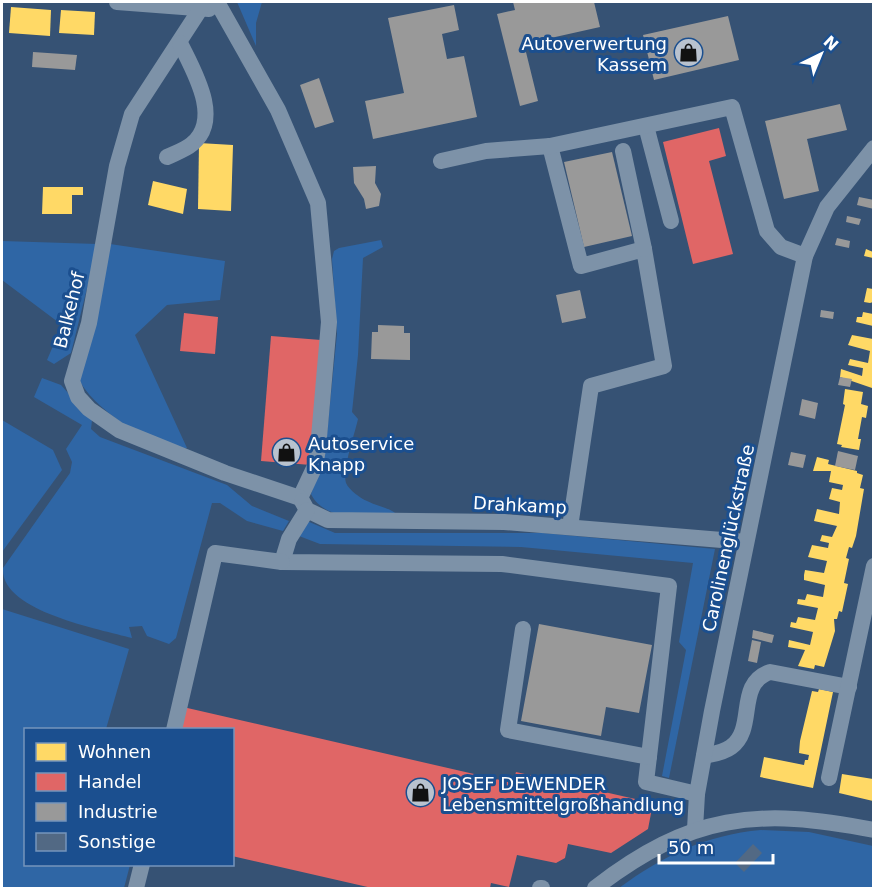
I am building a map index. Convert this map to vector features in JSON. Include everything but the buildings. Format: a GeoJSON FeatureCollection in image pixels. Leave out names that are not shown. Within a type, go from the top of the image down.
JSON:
{"type":"FeatureCollection","features":[{"type":"Feature","properties":{"kind":"street"},"geometry":{"type":"LineString","coordinates":[[117,2],[201,8],[218,4],[279,110],[318,203],[329,338],[318,449],[304,504],[289,538],[282,562]]}},
{"type":"Feature","properties":{"kind":"street","name":"Balkehof"},"geometry":{"type":"LineString","coordinates":[[201,8],[132,114],[117,166],[89,323],[72,381],[78,397],[89,409],[119,430],[304,504]]}},
{"type":"Feature","properties":{"kind":"street"},"geometry":{"type":"LineString","coordinates":[[167,158],[191,145],[200,136],[205,124],[206,107],[180,43]]}},
{"type":"Feature","properties":{"kind":"street"},"geometry":{"type":"LineString","coordinates":[[441,160],[486,151],[550,146],[732,107],[767,231],[781,247],[806,256]]}},
{"type":"Feature","properties":{"kind":"street"},"geometry":{"type":"LineString","coordinates":[[646,126],[671,221]]}},
{"type":"Feature","properties":{"kind":"street"},"geometry":{"type":"LineString","coordinates":[[550,146],[581,266],[644,249]]}},
{"type":"Feature","properties":{"kind":"street","name":"Carolinenglückstraße"},"geometry":{"type":"LineString","coordinates":[[695,829],[697,794],[704,756],[806,256],[827,207],[873,148]]}},
{"type":"Feature","properties":{"kind":"street"},"geometry":{"type":"LineString","coordinates":[[570,527],[591,386],[664,366],[644,249],[623,151]]}},
{"type":"Feature","properties":{"kind":"street","name":"Drahkamp"},"geometry":{"type":"LineString","coordinates":[[304,504],[328,520],[504,522],[746,542]]}},
{"type":"Feature","properties":{"kind":"street"},"geometry":{"type":"LineString","coordinates":[[174,728],[215,552],[282,562],[502,564],[669,586],[646,782],[697,794]]}},
{"type":"Feature","properties":{"kind":"street"},"geometry":{"type":"LineString","coordinates":[[829,778],[873,566]]}},
{"type":"Feature","properties":{"kind":"street"},"geometry":{"type":"LineString","coordinates":[[523,629],[508,730],[649,757]]}},
{"type":"Feature","properties":{"kind":"street"},"geometry":{"type":"LineString","coordinates":[[704,756],[723,752],[733,746],[740,736],[750,689],[760,675],[770,672],[849,687]]}},
{"type":"Feature","properties":{"kind":"street"},"geometry":{"type":"LineString","coordinates":[[595,888],[653,848],[695,829],[745,818],[780,817],[820,820],[873,830]]}},
{"type":"Feature","properties":{"kind":"street"},"geometry":{"type":"LineString","coordinates":[[136,888],[142,866]]}},
{"type":"Feature","properties":{"kind":"shaded area"},"geometry":{"type":"Polygon","coordinates":[[[237,2],[262,2],[256,23],[256,46],[237,2]]]}},
{"type":"Feature","properties":{"kind":"shaded area"},"geometry":{"type":"Polygon","coordinates":[[[381,240],[383,247],[363,258],[358,355],[352,412],[358,419],[345,477],[347,486],[358,496],[400,517],[350,516],[327,510],[318,504],[311,494],[325,453],[337,334],[332,259],[334,251],[339,248],[381,240]]]}},
{"type":"Feature","properties":{"kind":"shaded area"},"geometry":{"type":"Polygon","coordinates":[[[2,241],[98,244],[71,353],[54,364],[47,360],[62,325],[2,280],[2,241]]]}},
{"type":"Feature","properties":{"kind":"shaded area"},"geometry":{"type":"Polygon","coordinates":[[[110,244],[225,261],[220,300],[167,305],[135,335],[187,448],[174,448],[159,443],[126,426],[96,402],[79,379],[110,244]]]}},
{"type":"Feature","properties":{"kind":"shaded area"},"geometry":{"type":"Polygon","coordinates":[[[42,378],[61,385],[92,420],[91,429],[100,437],[227,485],[252,506],[289,521],[283,531],[247,521],[220,503],[212,503],[176,638],[169,644],[147,636],[142,626],[129,627],[132,638],[54,616],[17,596],[6,583],[3,568],[70,473],[72,462],[66,449],[82,425],[34,397],[42,378]]]}},
{"type":"Feature","properties":{"kind":"shaded area"},"geometry":{"type":"Polygon","coordinates":[[[2,420],[53,450],[62,470],[2,552],[2,420]]]}},
{"type":"Feature","properties":{"kind":"shaded area"},"geometry":{"type":"Polygon","coordinates":[[[307,521],[335,533],[543,533],[715,549],[669,778],[662,776],[686,650],[679,642],[693,563],[521,547],[320,544],[299,536],[307,521]]]}},
{"type":"Feature","properties":{"kind":"shaded area"},"geometry":{"type":"Polygon","coordinates":[[[2,609],[129,649],[106,728],[24,728],[24,866],[130,866],[124,888],[2,888],[2,609]]]}},
{"type":"Feature","properties":{"kind":"shaded area"},"geometry":{"type":"Polygon","coordinates":[[[761,830],[809,832],[873,846],[873,888],[619,888],[668,857],[703,842],[761,830]]]}},
{"type":"Feature","properties":{"kind":"place","name":"Autoverwertung Kassem"},"geometry":{"type":"Point","coordinates":[688,53]}},
{"type":"Feature","properties":{"kind":"place","name":"Autoservice Knapp"},"geometry":{"type":"Point","coordinates":[287,453]}},
{"type":"Feature","properties":{"kind":"place","name":"JOSEF DEWENDER Lebensmittelgroßhandlung"},"geometry":{"type":"Point","coordinates":[421,793]}}]}
